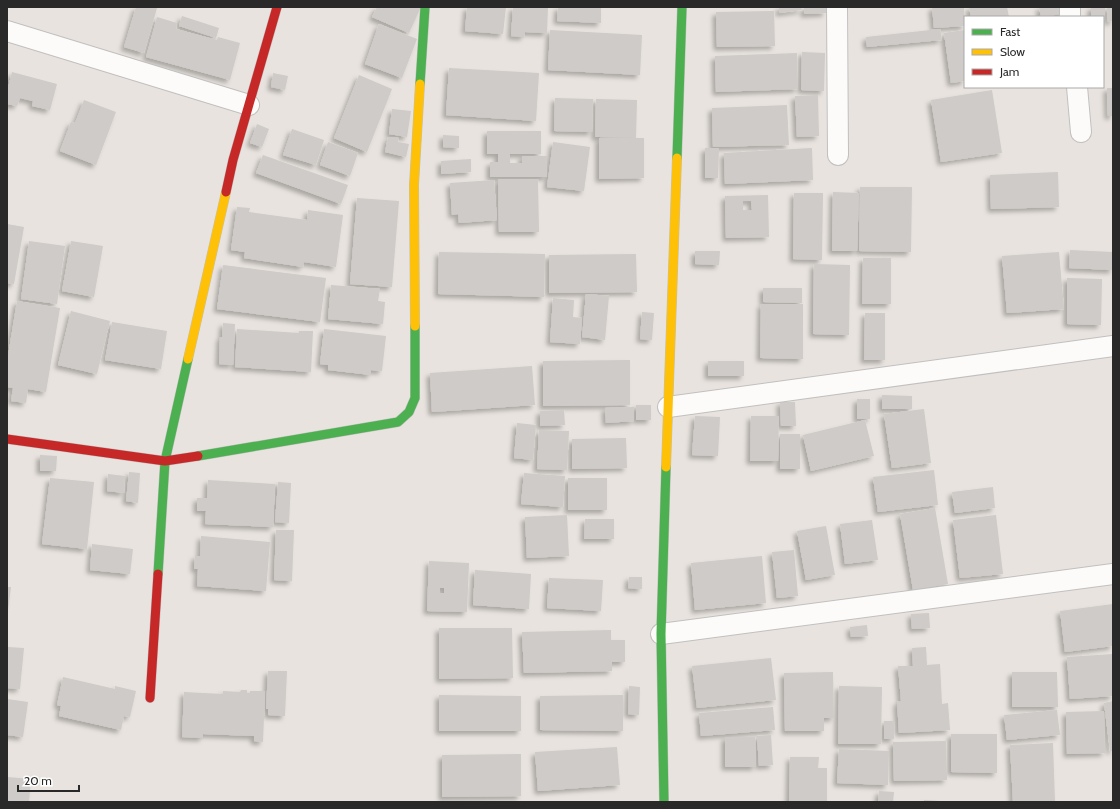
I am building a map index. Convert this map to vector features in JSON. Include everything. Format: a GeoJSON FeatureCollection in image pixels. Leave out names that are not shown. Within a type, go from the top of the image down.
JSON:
{"type":"FeatureCollection","features":[{"type":"Feature","properties":{"kind":"street"},"geometry":{"type":"LineString","coordinates":[[150,698],[165,461],[233,160],[277,7]]}},
{"type":"Feature","properties":{"kind":"street"},"geometry":{"type":"LineString","coordinates":[[7,439],[165,461],[398,422],[409,412],[415,398],[414,192],[425,7]]}},
{"type":"Feature","properties":{"kind":"street"},"geometry":{"type":"LineString","coordinates":[[664,802],[661,634],[682,7]]}},
{"type":"Feature","properties":{"kind":"street"},"geometry":{"type":"LineString","coordinates":[[837,7],[838,156]]}},
{"type":"Feature","properties":{"kind":"street"},"geometry":{"type":"LineString","coordinates":[[7,31],[249,105]]}},
{"type":"Feature","properties":{"kind":"street"},"geometry":{"type":"LineString","coordinates":[[1077,88],[1081,132]]}},
{"type":"Feature","properties":{"kind":"street"},"geometry":{"type":"LineString","coordinates":[[668,407],[1113,346]]}},
{"type":"Feature","properties":{"kind":"street"},"geometry":{"type":"LineString","coordinates":[[661,634],[1113,574]]}},
{"type":"Feature","properties":{"kind":"building"},"geometry":{"type":"Polygon","coordinates":[[[136,7],[157,8],[144,53],[124,47],[136,7]]]}},
{"type":"Feature","properties":{"kind":"building"},"geometry":{"type":"Polygon","coordinates":[[[377,7],[421,7],[409,33],[372,17],[377,7]]]}},
{"type":"Feature","properties":{"kind":"building"},"geometry":{"type":"Polygon","coordinates":[[[467,7],[506,7],[503,34],[465,31],[467,7]]]}},
{"type":"Feature","properties":{"kind":"building"},"geometry":{"type":"Polygon","coordinates":[[[513,7],[548,7],[547,33],[525,32],[524,37],[511,36],[513,7]]]}},
{"type":"Feature","properties":{"kind":"building"},"geometry":{"type":"Polygon","coordinates":[[[558,7],[601,7],[601,23],[557,21],[558,7]]]}},
{"type":"Feature","properties":{"kind":"building"},"geometry":{"type":"Polygon","coordinates":[[[779,7],[801,7],[802,10],[779,13],[779,7]]]}},
{"type":"Feature","properties":{"kind":"building"},"geometry":{"type":"Polygon","coordinates":[[[804,7],[826,7],[826,13],[804,14],[804,7]]]}},
{"type":"Feature","properties":{"kind":"building"},"geometry":{"type":"Polygon","coordinates":[[[932,7],[964,7],[964,26],[934,28],[932,7]]]}},
{"type":"Feature","properties":{"kind":"building"},"geometry":{"type":"Polygon","coordinates":[[[969,7],[1007,7],[1009,16],[971,16],[969,7]]]}},
{"type":"Feature","properties":{"kind":"building"},"geometry":{"type":"Polygon","coordinates":[[[1039,7],[1067,7],[1068,13],[1041,16],[1039,7]]]}},
{"type":"Feature","properties":{"kind":"building"},"geometry":{"type":"Polygon","coordinates":[[[1091,7],[1105,7],[1105,20],[1104,16],[1091,16],[1091,7]]]}},
{"type":"Feature","properties":{"kind":"building"},"geometry":{"type":"Polygon","coordinates":[[[1107,7],[1113,7],[1113,21],[1108,22],[1107,7]]]}},
{"type":"Feature","properties":{"kind":"building"},"geometry":{"type":"Polygon","coordinates":[[[774,11],[775,46],[717,47],[716,12],[774,11]]]}},
{"type":"Feature","properties":{"kind":"building"},"geometry":{"type":"Polygon","coordinates":[[[182,16],[219,28],[216,38],[179,26],[182,16]]]}},
{"type":"Feature","properties":{"kind":"building"},"geometry":{"type":"Polygon","coordinates":[[[157,17],[177,23],[176,29],[217,40],[218,37],[240,43],[230,80],[146,57],[157,17]]]}},
{"type":"Feature","properties":{"kind":"building"},"geometry":{"type":"Polygon","coordinates":[[[379,24],[417,39],[402,78],[365,64],[379,24]]]}},
{"type":"Feature","properties":{"kind":"building"},"geometry":{"type":"Polygon","coordinates":[[[940,29],[942,40],[867,47],[866,37],[940,29]]]}},
{"type":"Feature","properties":{"kind":"building"},"geometry":{"type":"Polygon","coordinates":[[[550,30],[642,35],[640,75],[548,70],[550,30]]]}},
{"type":"Feature","properties":{"kind":"building"},"geometry":{"type":"Polygon","coordinates":[[[964,30],[964,81],[951,83],[944,33],[964,30]]]}},
{"type":"Feature","properties":{"kind":"building"},"geometry":{"type":"Polygon","coordinates":[[[802,52],[825,53],[824,91],[801,90],[802,52]]]}},
{"type":"Feature","properties":{"kind":"building"},"geometry":{"type":"Polygon","coordinates":[[[797,53],[798,89],[716,92],[715,56],[797,53]]]}},
{"type":"Feature","properties":{"kind":"building"},"geometry":{"type":"Polygon","coordinates":[[[449,68],[539,73],[536,121],[446,115],[449,68]]]}},
{"type":"Feature","properties":{"kind":"building"},"geometry":{"type":"Polygon","coordinates":[[[12,72],[57,84],[50,110],[32,106],[33,101],[20,98],[17,106],[7,104],[7,92],[12,72]]]}},
{"type":"Feature","properties":{"kind":"building"},"geometry":{"type":"Polygon","coordinates":[[[273,73],[288,76],[285,90],[271,87],[273,73]]]}},
{"type":"Feature","properties":{"kind":"building"},"geometry":{"type":"Polygon","coordinates":[[[359,75],[392,89],[367,152],[334,138],[359,75]]]}},
{"type":"Feature","properties":{"kind":"building"},"geometry":{"type":"Polygon","coordinates":[[[1107,88],[1113,88],[1113,116],[1108,116],[1107,88]]]}},
{"type":"Feature","properties":{"kind":"building"},"geometry":{"type":"Polygon","coordinates":[[[992,90],[1002,153],[941,162],[931,100],[992,90]]]}},
{"type":"Feature","properties":{"kind":"building"},"geometry":{"type":"Polygon","coordinates":[[[818,95],[819,136],[797,137],[795,96],[818,95]]]}},
{"type":"Feature","properties":{"kind":"building"},"geometry":{"type":"Polygon","coordinates":[[[555,98],[593,99],[592,132],[554,131],[555,98]]]}},
{"type":"Feature","properties":{"kind":"building"},"geometry":{"type":"Polygon","coordinates":[[[596,99],[637,100],[636,138],[644,138],[644,178],[599,179],[599,138],[634,137],[595,137],[596,99]]]}},
{"type":"Feature","properties":{"kind":"building"},"geometry":{"type":"Polygon","coordinates":[[[84,100],[116,112],[96,165],[60,151],[71,122],[75,123],[84,100]]]}},
{"type":"Feature","properties":{"kind":"building"},"geometry":{"type":"Polygon","coordinates":[[[787,105],[789,145],[713,147],[712,108],[787,105]]]}},
{"type":"Feature","properties":{"kind":"building"},"geometry":{"type":"Polygon","coordinates":[[[392,109],[411,111],[407,137],[389,134],[392,109]]]}},
{"type":"Feature","properties":{"kind":"building"},"geometry":{"type":"Polygon","coordinates":[[[257,124],[269,129],[262,147],[250,143],[257,124]]]}},
{"type":"Feature","properties":{"kind":"building"},"geometry":{"type":"Polygon","coordinates":[[[292,129],[324,140],[316,165],[283,155],[292,129]]]}},
{"type":"Feature","properties":{"kind":"building"},"geometry":{"type":"Polygon","coordinates":[[[487,131],[541,131],[541,154],[510,154],[510,163],[522,163],[522,156],[547,156],[547,177],[490,177],[490,162],[498,162],[498,154],[487,154],[487,131]]]}},
{"type":"Feature","properties":{"kind":"building"},"geometry":{"type":"Polygon","coordinates":[[[443,135],[459,136],[459,148],[443,147],[443,135]]]}},
{"type":"Feature","properties":{"kind":"building"},"geometry":{"type":"Polygon","coordinates":[[[388,137],[399,138],[398,142],[409,144],[406,157],[385,152],[388,137]]]}},
{"type":"Feature","properties":{"kind":"building"},"geometry":{"type":"Polygon","coordinates":[[[328,142],[358,153],[350,176],[320,165],[328,142]]]}},
{"type":"Feature","properties":{"kind":"building"},"geometry":{"type":"Polygon","coordinates":[[[553,142],[590,147],[584,191],[547,187],[553,142]]]}},
{"type":"Feature","properties":{"kind":"building"},"geometry":{"type":"Polygon","coordinates":[[[705,148],[719,148],[718,178],[705,178],[705,148]]]}},
{"type":"Feature","properties":{"kind":"building"},"geometry":{"type":"Polygon","coordinates":[[[812,148],[813,180],[725,184],[724,153],[812,148]]]}},
{"type":"Feature","properties":{"kind":"building"},"geometry":{"type":"Polygon","coordinates":[[[263,155],[348,185],[341,204],[256,173],[263,155]]]}},
{"type":"Feature","properties":{"kind":"building"},"geometry":{"type":"Polygon","coordinates":[[[471,159],[471,172],[441,174],[441,161],[471,159]]]}},
{"type":"Feature","properties":{"kind":"building"},"geometry":{"type":"Polygon","coordinates":[[[1058,172],[1059,207],[991,209],[990,175],[1058,172]]]}},
{"type":"Feature","properties":{"kind":"building"},"geometry":{"type":"Polygon","coordinates":[[[498,179],[538,179],[539,232],[499,232],[498,179]]]}},
{"type":"Feature","properties":{"kind":"building"},"geometry":{"type":"Polygon","coordinates":[[[494,180],[497,220],[459,223],[458,214],[452,215],[450,183],[494,180]]]}},
{"type":"Feature","properties":{"kind":"building"},"geometry":{"type":"Polygon","coordinates":[[[860,187],[912,187],[911,252],[859,251],[860,187]]]}},
{"type":"Feature","properties":{"kind":"building"},"geometry":{"type":"Polygon","coordinates":[[[833,192],[859,193],[857,251],[832,251],[833,192]]]}},
{"type":"Feature","properties":{"kind":"building"},"geometry":{"type":"Polygon","coordinates":[[[794,193],[823,193],[822,260],[793,259],[794,193]]]}},
{"type":"Feature","properties":{"kind":"building"},"geometry":{"type":"Polygon","coordinates":[[[768,195],[769,237],[726,238],[725,196],[768,195]],[[743,201],[743,210],[752,210],[751,201],[743,201]]]}},
{"type":"Feature","properties":{"kind":"building"},"geometry":{"type":"Polygon","coordinates":[[[357,198],[399,201],[392,287],[350,284],[357,198]]]}},
{"type":"Feature","properties":{"kind":"building"},"geometry":{"type":"Polygon","coordinates":[[[237,207],[250,208],[249,212],[307,220],[308,210],[343,215],[336,267],[304,262],[303,267],[244,258],[245,252],[231,250],[237,207]]]}},
{"type":"Feature","properties":{"kind":"building"},"geometry":{"type":"Polygon","coordinates":[[[7,224],[24,227],[14,284],[7,283],[7,224]]]}},
{"type":"Feature","properties":{"kind":"building"},"geometry":{"type":"Polygon","coordinates":[[[29,241],[65,246],[57,304],[21,299],[29,241]]]}},
{"type":"Feature","properties":{"kind":"building"},"geometry":{"type":"Polygon","coordinates":[[[71,241],[103,246],[94,297],[62,291],[71,241]]]}},
{"type":"Feature","properties":{"kind":"building"},"geometry":{"type":"Polygon","coordinates":[[[1070,250],[1113,252],[1113,270],[1069,268],[1070,250]]]}},
{"type":"Feature","properties":{"kind":"building"},"geometry":{"type":"Polygon","coordinates":[[[695,251],[720,251],[719,265],[695,264],[695,251]]]}},
{"type":"Feature","properties":{"kind":"building"},"geometry":{"type":"Polygon","coordinates":[[[439,252],[545,254],[544,297],[438,294],[439,252]]]}},
{"type":"Feature","properties":{"kind":"building"},"geometry":{"type":"Polygon","coordinates":[[[1059,252],[1064,309],[1007,313],[1002,256],[1059,252]]]}},
{"type":"Feature","properties":{"kind":"building"},"geometry":{"type":"Polygon","coordinates":[[[636,254],[637,292],[549,293],[549,255],[636,254]]]}},
{"type":"Feature","properties":{"kind":"building"},"geometry":{"type":"Polygon","coordinates":[[[863,258],[891,258],[891,304],[862,304],[863,258]]]}},
{"type":"Feature","properties":{"kind":"building"},"geometry":{"type":"Polygon","coordinates":[[[814,264],[850,265],[849,335],[813,334],[814,264]]]}},
{"type":"Feature","properties":{"kind":"building"},"geometry":{"type":"Polygon","coordinates":[[[223,265],[326,278],[320,322],[217,309],[223,265]]]}},
{"type":"Feature","properties":{"kind":"building"},"geometry":{"type":"Polygon","coordinates":[[[1067,278],[1102,279],[1101,325],[1067,324],[1067,278]]]}},
{"type":"Feature","properties":{"kind":"building"},"geometry":{"type":"Polygon","coordinates":[[[331,285],[380,289],[378,301],[385,302],[383,324],[328,319],[331,285]]]}},
{"type":"Feature","properties":{"kind":"building"},"geometry":{"type":"Polygon","coordinates":[[[763,288],[802,288],[802,303],[763,302],[763,288]]]}},
{"type":"Feature","properties":{"kind":"building"},"geometry":{"type":"Polygon","coordinates":[[[586,294],[609,296],[605,340],[582,337],[586,294]]]}},
{"type":"Feature","properties":{"kind":"building"},"geometry":{"type":"Polygon","coordinates":[[[553,298],[574,300],[573,317],[582,318],[580,344],[550,342],[553,298]]]}},
{"type":"Feature","properties":{"kind":"building"},"geometry":{"type":"Polygon","coordinates":[[[17,301],[60,308],[46,392],[28,389],[26,403],[11,401],[13,388],[7,387],[7,362],[17,301]]]}},
{"type":"Feature","properties":{"kind":"building"},"geometry":{"type":"Polygon","coordinates":[[[761,304],[803,304],[803,359],[760,358],[761,304]]]}},
{"type":"Feature","properties":{"kind":"building"},"geometry":{"type":"Polygon","coordinates":[[[71,311],[110,321],[97,374],[58,365],[71,311]]]}},
{"type":"Feature","properties":{"kind":"building"},"geometry":{"type":"Polygon","coordinates":[[[642,312],[654,313],[652,340],[640,339],[642,312]]]}},
{"type":"Feature","properties":{"kind":"building"},"geometry":{"type":"Polygon","coordinates":[[[865,313],[885,313],[885,360],[864,360],[865,313]]]}},
{"type":"Feature","properties":{"kind":"building"},"geometry":{"type":"Polygon","coordinates":[[[112,322],[167,331],[161,369],[105,360],[112,322]]]}},
{"type":"Feature","properties":{"kind":"building"},"geometry":{"type":"Polygon","coordinates":[[[223,323],[235,324],[233,365],[219,364],[220,337],[222,337],[223,323]]]}},
{"type":"Feature","properties":{"kind":"building"},"geometry":{"type":"Polygon","coordinates":[[[237,329],[299,333],[299,331],[313,331],[311,372],[235,367],[237,329]]]}},
{"type":"Feature","properties":{"kind":"building"},"geometry":{"type":"Polygon","coordinates":[[[324,329],[386,336],[382,371],[371,370],[371,375],[328,370],[328,365],[320,364],[324,329]]]}},
{"type":"Feature","properties":{"kind":"building"},"geometry":{"type":"Polygon","coordinates":[[[630,360],[630,405],[543,406],[543,361],[630,360]]]}},
{"type":"Feature","properties":{"kind":"building"},"geometry":{"type":"Polygon","coordinates":[[[708,361],[744,361],[744,376],[708,376],[708,361]]]}},
{"type":"Feature","properties":{"kind":"building"},"geometry":{"type":"Polygon","coordinates":[[[532,366],[535,405],[432,412],[430,373],[532,366]]]}},
{"type":"Feature","properties":{"kind":"building"},"geometry":{"type":"Polygon","coordinates":[[[882,395],[912,396],[912,409],[882,409],[882,395]]]}},
{"type":"Feature","properties":{"kind":"building"},"geometry":{"type":"Polygon","coordinates":[[[857,399],[870,399],[870,419],[857,419],[857,399]]]}},
{"type":"Feature","properties":{"kind":"building"},"geometry":{"type":"Polygon","coordinates":[[[780,402],[795,402],[796,426],[781,426],[780,402]]]}},
{"type":"Feature","properties":{"kind":"building"},"geometry":{"type":"Polygon","coordinates":[[[636,405],[651,405],[651,420],[636,420],[636,405]]]}},
{"type":"Feature","properties":{"kind":"building"},"geometry":{"type":"Polygon","coordinates":[[[634,407],[634,421],[606,423],[605,408],[634,407]]]}},
{"type":"Feature","properties":{"kind":"building"},"geometry":{"type":"Polygon","coordinates":[[[924,409],[931,463],[892,468],[884,414],[924,409]]]}},
{"type":"Feature","properties":{"kind":"building"},"geometry":{"type":"Polygon","coordinates":[[[564,410],[565,425],[540,426],[540,411],[564,410]]]}},
{"type":"Feature","properties":{"kind":"building"},"geometry":{"type":"Polygon","coordinates":[[[695,416],[720,417],[718,456],[692,455],[695,416]]]}},
{"type":"Feature","properties":{"kind":"building"},"geometry":{"type":"Polygon","coordinates":[[[751,416],[779,416],[778,461],[750,461],[751,416]]]}},
{"type":"Feature","properties":{"kind":"building"},"geometry":{"type":"Polygon","coordinates":[[[865,420],[874,456],[811,471],[803,435],[865,420]]]}},
{"type":"Feature","properties":{"kind":"building"},"geometry":{"type":"Polygon","coordinates":[[[517,423],[536,425],[533,460],[514,458],[517,423]]]}},
{"type":"Feature","properties":{"kind":"building"},"geometry":{"type":"Polygon","coordinates":[[[539,430],[569,431],[567,470],[537,469],[539,430]]]}},
{"type":"Feature","properties":{"kind":"building"},"geometry":{"type":"Polygon","coordinates":[[[780,434],[800,434],[800,469],[780,469],[780,434]]]}},
{"type":"Feature","properties":{"kind":"building"},"geometry":{"type":"Polygon","coordinates":[[[626,438],[627,468],[572,469],[572,439],[626,438]]]}},
{"type":"Feature","properties":{"kind":"building"},"geometry":{"type":"Polygon","coordinates":[[[40,455],[57,456],[56,471],[40,471],[40,455]]]}},
{"type":"Feature","properties":{"kind":"building"},"geometry":{"type":"Polygon","coordinates":[[[934,470],[938,505],[878,512],[873,477],[934,470]]]}},
{"type":"Feature","properties":{"kind":"building"},"geometry":{"type":"Polygon","coordinates":[[[129,472],[140,473],[138,503],[126,501],[129,472]]]}},
{"type":"Feature","properties":{"kind":"building"},"geometry":{"type":"Polygon","coordinates":[[[524,473],[565,476],[563,507],[521,504],[524,473]]]}},
{"type":"Feature","properties":{"kind":"building"},"geometry":{"type":"Polygon","coordinates":[[[108,474],[125,476],[124,493],[107,491],[108,474]]]}},
{"type":"Feature","properties":{"kind":"building"},"geometry":{"type":"Polygon","coordinates":[[[50,478],[94,482],[87,549],[42,544],[50,478]]]}},
{"type":"Feature","properties":{"kind":"building"},"geometry":{"type":"Polygon","coordinates":[[[568,478],[607,478],[607,510],[568,510],[568,478]]]}},
{"type":"Feature","properties":{"kind":"building"},"geometry":{"type":"Polygon","coordinates":[[[208,480],[275,484],[273,527],[205,524],[206,511],[197,511],[197,498],[207,498],[208,480]]]}},
{"type":"Feature","properties":{"kind":"building"},"geometry":{"type":"Polygon","coordinates":[[[278,482],[291,483],[289,523],[275,522],[278,482]]]}},
{"type":"Feature","properties":{"kind":"building"},"geometry":{"type":"Polygon","coordinates":[[[993,487],[995,508],[955,513],[952,492],[993,487]]]}},
{"type":"Feature","properties":{"kind":"building"},"geometry":{"type":"Polygon","coordinates":[[[935,508],[948,584],[913,590],[900,514],[935,508]]]}},
{"type":"Feature","properties":{"kind":"building"},"geometry":{"type":"Polygon","coordinates":[[[567,515],[569,556],[527,558],[525,517],[567,515]]]}},
{"type":"Feature","properties":{"kind":"building"},"geometry":{"type":"Polygon","coordinates":[[[996,515],[1003,574],[960,578],[953,520],[996,515]]]}},
{"type":"Feature","properties":{"kind":"building"},"geometry":{"type":"Polygon","coordinates":[[[585,519],[614,519],[614,539],[584,539],[585,519]]]}},
{"type":"Feature","properties":{"kind":"building"},"geometry":{"type":"Polygon","coordinates":[[[872,520],[878,560],[845,564],[840,524],[872,520]]]}},
{"type":"Feature","properties":{"kind":"building"},"geometry":{"type":"Polygon","coordinates":[[[826,526],[835,575],[806,580],[797,531],[826,526]]]}},
{"type":"Feature","properties":{"kind":"building"},"geometry":{"type":"Polygon","coordinates":[[[276,530],[294,530],[292,581],[274,580],[276,530]]]}},
{"type":"Feature","properties":{"kind":"building"},"geometry":{"type":"Polygon","coordinates":[[[201,536],[270,542],[266,591],[197,586],[198,569],[194,569],[195,556],[200,556],[201,536]]]}},
{"type":"Feature","properties":{"kind":"building"},"geometry":{"type":"Polygon","coordinates":[[[92,544],[133,549],[130,574],[90,570],[92,544]]]}},
{"type":"Feature","properties":{"kind":"building"},"geometry":{"type":"Polygon","coordinates":[[[794,550],[798,596],[777,598],[772,552],[794,550]]]}},
{"type":"Feature","properties":{"kind":"building"},"geometry":{"type":"Polygon","coordinates":[[[762,556],[766,603],[695,610],[691,563],[762,556]]]}},
{"type":"Feature","properties":{"kind":"building"},"geometry":{"type":"Polygon","coordinates":[[[429,561],[469,563],[467,612],[427,611],[429,561]],[[440,588],[440,593],[444,593],[444,588],[440,588]]]}},
{"type":"Feature","properties":{"kind":"building"},"geometry":{"type":"Polygon","coordinates":[[[475,570],[531,574],[529,609],[473,605],[475,570]]]}},
{"type":"Feature","properties":{"kind":"building"},"geometry":{"type":"Polygon","coordinates":[[[629,577],[642,577],[642,589],[628,588],[629,577]]]}},
{"type":"Feature","properties":{"kind":"building"},"geometry":{"type":"Polygon","coordinates":[[[549,578],[603,580],[601,611],[547,608],[549,578]]]}},
{"type":"Feature","properties":{"kind":"building"},"geometry":{"type":"Polygon","coordinates":[[[7,587],[11,587],[8,610],[7,610],[7,587]]]}},
{"type":"Feature","properties":{"kind":"building"},"geometry":{"type":"Polygon","coordinates":[[[1113,604],[1113,646],[1065,652],[1060,611],[1113,604]]]}},
{"type":"Feature","properties":{"kind":"building"},"geometry":{"type":"Polygon","coordinates":[[[929,613],[930,628],[912,629],[911,614],[929,613]]]}},
{"type":"Feature","properties":{"kind":"building"},"geometry":{"type":"Polygon","coordinates":[[[867,625],[868,636],[851,637],[850,627],[867,625]]]}},
{"type":"Feature","properties":{"kind":"building"},"geometry":{"type":"Polygon","coordinates":[[[439,628],[512,628],[513,678],[439,679],[439,628]]]}},
{"type":"Feature","properties":{"kind":"building"},"geometry":{"type":"Polygon","coordinates":[[[611,630],[611,640],[625,640],[625,662],[612,662],[612,671],[524,673],[522,632],[611,630]]]}},
{"type":"Feature","properties":{"kind":"building"},"geometry":{"type":"Polygon","coordinates":[[[7,647],[24,648],[20,689],[7,688],[7,647]]]}},
{"type":"Feature","properties":{"kind":"building"},"geometry":{"type":"Polygon","coordinates":[[[926,647],[927,665],[940,664],[942,704],[948,703],[950,730],[899,733],[897,702],[901,701],[898,666],[913,666],[912,648],[926,647]]]}},
{"type":"Feature","properties":{"kind":"building"},"geometry":{"type":"Polygon","coordinates":[[[1113,654],[1113,696],[1070,699],[1067,657],[1113,654]]]}},
{"type":"Feature","properties":{"kind":"building"},"geometry":{"type":"Polygon","coordinates":[[[771,658],[776,700],[697,708],[692,666],[771,658]]]}},
{"type":"Feature","properties":{"kind":"building"},"geometry":{"type":"Polygon","coordinates":[[[268,671],[287,671],[285,716],[268,715],[268,709],[266,709],[268,671]]]}},
{"type":"Feature","properties":{"kind":"building"},"geometry":{"type":"Polygon","coordinates":[[[833,672],[834,718],[824,718],[824,731],[785,731],[784,673],[833,672]]]}},
{"type":"Feature","properties":{"kind":"building"},"geometry":{"type":"Polygon","coordinates":[[[1012,672],[1057,672],[1058,707],[1012,707],[1012,672]]]}},
{"type":"Feature","properties":{"kind":"building"},"geometry":{"type":"Polygon","coordinates":[[[63,677],[115,689],[115,686],[136,691],[130,717],[124,716],[121,730],[59,716],[61,706],[57,705],[63,677]]]}},
{"type":"Feature","properties":{"kind":"building"},"geometry":{"type":"Polygon","coordinates":[[[629,686],[640,687],[639,715],[628,714],[629,686]]]}},
{"type":"Feature","properties":{"kind":"building"},"geometry":{"type":"Polygon","coordinates":[[[839,686],[882,687],[881,744],[838,744],[839,686]]]}},
{"type":"Feature","properties":{"kind":"building"},"geometry":{"type":"Polygon","coordinates":[[[241,690],[247,690],[247,693],[250,693],[250,691],[265,691],[263,742],[254,741],[254,736],[203,734],[203,738],[182,737],[184,692],[223,694],[223,691],[240,692],[241,690]]]}},
{"type":"Feature","properties":{"kind":"building"},"geometry":{"type":"Polygon","coordinates":[[[439,695],[521,696],[521,731],[439,731],[439,695]]]}},
{"type":"Feature","properties":{"kind":"building"},"geometry":{"type":"Polygon","coordinates":[[[623,695],[623,731],[540,730],[540,696],[623,695]]]}},
{"type":"Feature","properties":{"kind":"building"},"geometry":{"type":"Polygon","coordinates":[[[7,699],[28,702],[23,737],[7,735],[7,699]]]}},
{"type":"Feature","properties":{"kind":"building"},"geometry":{"type":"Polygon","coordinates":[[[1113,701],[1113,751],[1110,751],[1104,703],[1113,701]]]}},
{"type":"Feature","properties":{"kind":"building"},"geometry":{"type":"Polygon","coordinates":[[[773,707],[775,730],[701,736],[699,713],[773,707]]]}},
{"type":"Feature","properties":{"kind":"building"},"geometry":{"type":"Polygon","coordinates":[[[1057,710],[1060,735],[1007,740],[1004,715],[1057,710]]]}},
{"type":"Feature","properties":{"kind":"building"},"geometry":{"type":"Polygon","coordinates":[[[1104,711],[1105,753],[1067,754],[1066,712],[1104,711]]]}},
{"type":"Feature","properties":{"kind":"building"},"geometry":{"type":"Polygon","coordinates":[[[884,721],[895,721],[894,739],[884,739],[884,721]]]}},
{"type":"Feature","properties":{"kind":"building"},"geometry":{"type":"Polygon","coordinates":[[[951,734],[997,734],[997,773],[951,772],[951,734]]]}},
{"type":"Feature","properties":{"kind":"building"},"geometry":{"type":"Polygon","coordinates":[[[771,735],[773,765],[759,766],[757,736],[771,735]]]}},
{"type":"Feature","properties":{"kind":"building"},"geometry":{"type":"Polygon","coordinates":[[[725,737],[755,737],[756,767],[725,767],[725,737]]]}},
{"type":"Feature","properties":{"kind":"building"},"geometry":{"type":"Polygon","coordinates":[[[946,741],[947,780],[894,781],[893,742],[946,741]]]}},
{"type":"Feature","properties":{"kind":"building"},"geometry":{"type":"Polygon","coordinates":[[[1053,743],[1055,802],[1013,802],[1010,745],[1053,743]]]}},
{"type":"Feature","properties":{"kind":"building"},"geometry":{"type":"Polygon","coordinates":[[[617,747],[620,785],[538,791],[535,752],[617,747]]]}},
{"type":"Feature","properties":{"kind":"building"},"geometry":{"type":"Polygon","coordinates":[[[839,749],[889,751],[888,785],[837,783],[839,749]]]}},
{"type":"Feature","properties":{"kind":"building"},"geometry":{"type":"Polygon","coordinates":[[[521,754],[521,796],[442,797],[442,755],[521,754]]]}},
{"type":"Feature","properties":{"kind":"building"},"geometry":{"type":"Polygon","coordinates":[[[790,757],[819,757],[818,768],[827,768],[827,802],[789,802],[790,757]]]}},
{"type":"Feature","properties":{"kind":"building"},"geometry":{"type":"Polygon","coordinates":[[[7,777],[31,779],[29,802],[7,802],[7,777]]]}},
{"type":"Feature","properties":{"kind":"building"},"geometry":{"type":"Polygon","coordinates":[[[879,791],[894,792],[893,802],[878,802],[879,791]]]}},
{"type":"Feature","properties":{"kind":"building"},"geometry":{"type":"Polygon","coordinates":[[[924,800],[941,801],[924,802],[924,800]]]}},
{"type":"Feature","properties":{"kind":"traffic: fast"},"geometry":{"type":"LineString","coordinates":[[420,84],[425,7]]}},
{"type":"Feature","properties":{"kind":"traffic: fast"},"geometry":{"type":"LineString","coordinates":[[677,158],[682,7]]}},
{"type":"Feature","properties":{"kind":"traffic: fast"},"geometry":{"type":"LineString","coordinates":[[198,456],[398,422],[409,412],[415,398],[415,326]]}},
{"type":"Feature","properties":{"kind":"traffic: fast"},"geometry":{"type":"LineString","coordinates":[[158,574],[165,461],[188,359]]}},
{"type":"Feature","properties":{"kind":"traffic: fast"},"geometry":{"type":"LineString","coordinates":[[664,802],[661,634],[666,467]]}},
{"type":"Feature","properties":{"kind":"traffic: slow"},"geometry":{"type":"LineString","coordinates":[[415,326],[414,185],[420,84]]}},
{"type":"Feature","properties":{"kind":"traffic: slow"},"geometry":{"type":"LineString","coordinates":[[666,467],[677,158]]}},
{"type":"Feature","properties":{"kind":"traffic: slow"},"geometry":{"type":"LineString","coordinates":[[188,359],[226,192]]}},
{"type":"Feature","properties":{"kind":"traffic: jam"},"geometry":{"type":"LineString","coordinates":[[226,192],[233,160],[277,7]]}},
{"type":"Feature","properties":{"kind":"traffic: jam"},"geometry":{"type":"LineString","coordinates":[[7,439],[165,461],[198,456]]}},
{"type":"Feature","properties":{"kind":"traffic: jam"},"geometry":{"type":"LineString","coordinates":[[150,698],[158,574]]}}]}
